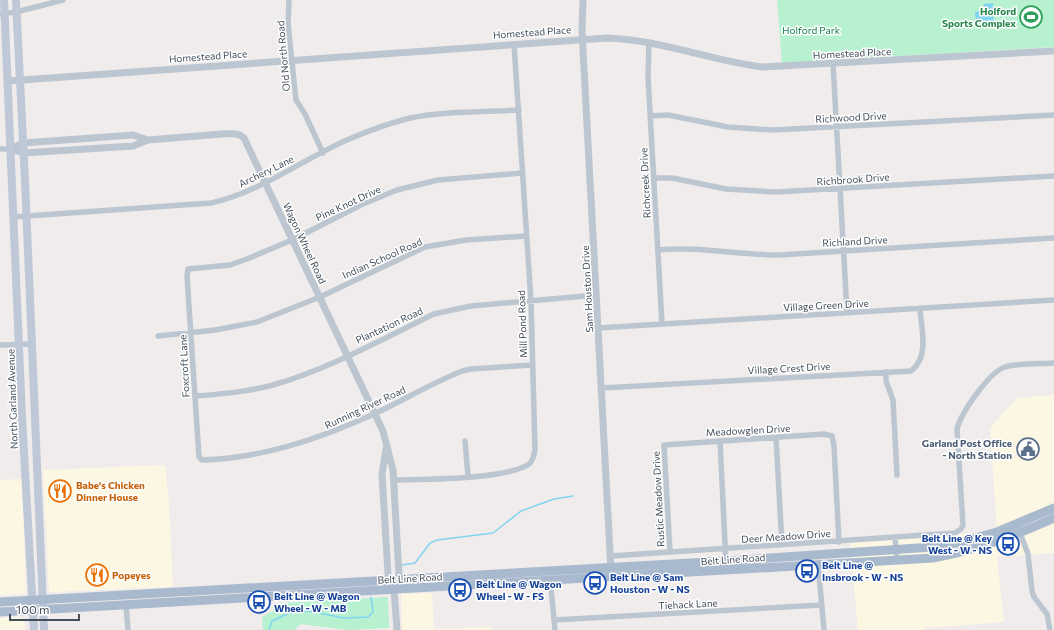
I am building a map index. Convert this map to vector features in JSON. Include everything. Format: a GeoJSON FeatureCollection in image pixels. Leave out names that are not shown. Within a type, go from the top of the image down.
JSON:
{"type":"FeatureCollection","features":[{"type":"Feature","properties":{"kind":"main road","name":"North Garland Avenue"},"geometry":{"type":"LineString","coordinates":[[4,0],[2,14],[8,81],[22,417],[34,630]]}},
{"type":"Feature","properties":{"kind":"main road"},"geometry":{"type":"LineString","coordinates":[[16,0],[36,416],[42,609],[44,630]]}},
{"type":"Feature","properties":{"kind":"main road"},"geometry":{"type":"LineString","coordinates":[[16,272],[23,292],[30,294]]}},
{"type":"Feature","properties":{"kind":"main road"},"geometry":{"type":"LineString","coordinates":[[22,417],[36,416]]}},
{"type":"Feature","properties":{"kind":"main road"},"geometry":{"type":"LineString","coordinates":[[26,498],[39,498]]}},
{"type":"Feature","properties":{"kind":"main road","name":"Belt Line Road"},"geometry":{"type":"LineString","coordinates":[[0,612],[612,577],[818,554],[933,547],[961,542],[997,532],[1054,508]]}},
{"type":"Feature","properties":{"kind":"main road","name":"Belt Line Road"},"geometry":{"type":"LineString","coordinates":[[0,602],[611,567],[818,564],[933,558],[960,553],[996,543],[1054,518]]}},
{"type":"Feature","properties":{"kind":"main road"},"geometry":{"type":"LineString","coordinates":[[469,576],[470,586]]}},
{"type":"Feature","properties":{"kind":"main road"},"geometry":{"type":"LineString","coordinates":[[235,589],[236,599]]}},
{"type":"Feature","properties":{"kind":"main road"},"geometry":{"type":"LineString","coordinates":[[193,591],[194,601]]}},
{"type":"Feature","properties":{"kind":"main road"},"geometry":{"type":"LineString","coordinates":[[125,595],[126,605]]}},
{"type":"Feature","properties":{"kind":"street"},"geometry":{"type":"LineString","coordinates":[[2,14],[63,0]]}},
{"type":"Feature","properties":{"kind":"street","name":"Old North Road"},"geometry":{"type":"LineString","coordinates":[[289,0],[288,24],[296,100],[305,114],[323,153]]}},
{"type":"Feature","properties":{"kind":"street","name":"Sam Houston Drive"},"geometry":{"type":"LineString","coordinates":[[583,0],[583,39],[612,577]]}},
{"type":"Feature","properties":{"kind":"street","name":"Homestead Place"},"geometry":{"type":"LineString","coordinates":[[8,81],[583,39],[615,38],[649,42],[683,49],[729,62],[762,67],[1054,51]]}},
{"type":"Feature","properties":{"kind":"street","name":"Richcreek Drive"},"geometry":{"type":"LineString","coordinates":[[649,42],[648,62],[650,116],[662,324]]}},
{"type":"Feature","properties":{"kind":"street","name":"Mill Pond Road"},"geometry":{"type":"LineString","coordinates":[[393,480],[504,474],[530,464],[533,459],[535,450],[533,365],[514,44]]}},
{"type":"Feature","properties":{"kind":"street"},"geometry":{"type":"LineString","coordinates":[[834,64],[848,312]]}},
{"type":"Feature","properties":{"kind":"street","name":"Archery Lane"},"geometry":{"type":"LineString","coordinates":[[13,217],[211,203],[235,196],[349,139],[410,118],[519,110]]}},
{"type":"Feature","properties":{"kind":"street","name":"Richwood Drive"},"geometry":{"type":"LineString","coordinates":[[650,116],[668,115],[728,127],[753,129],[837,128],[1054,115]]}},
{"type":"Feature","properties":{"kind":"street","name":"Wagon Wheel Road"},"geometry":{"type":"LineString","coordinates":[[0,149],[11,149],[24,154],[133,146],[148,140],[234,134],[241,135],[383,431],[393,470],[398,579],[394,590],[396,630]]}},
{"type":"Feature","properties":{"kind":"street","name":"Wagon Wheel Road"},"geometry":{"type":"LineString","coordinates":[[11,149],[23,143],[133,136],[148,140]]}},
{"type":"Feature","properties":{"kind":"street"},"geometry":{"type":"LineString","coordinates":[[84,139],[85,149]]}},
{"type":"Feature","properties":{"kind":"street","name":"Pine Knot Drive"},"geometry":{"type":"LineString","coordinates":[[188,269],[230,265],[292,240],[363,204],[397,190],[438,180],[522,173]]}},
{"type":"Feature","properties":{"kind":"street","name":"Richbrook Drive"},"geometry":{"type":"LineString","coordinates":[[654,178],[672,178],[726,190],[754,192],[840,189],[1054,176]]}},
{"type":"Feature","properties":{"kind":"street","name":"Indian School Road"},"geometry":{"type":"LineString","coordinates":[[158,336],[192,333],[257,322],[320,297],[425,247],[466,240],[526,236]]}},
{"type":"Feature","properties":{"kind":"street","name":"Richland Drive"},"geometry":{"type":"LineString","coordinates":[[658,250],[691,248],[773,255],[1054,238]]}},
{"type":"Feature","properties":{"kind":"street","name":"Foxcroft Lane"},"geometry":{"type":"LineString","coordinates":[[188,269],[187,276],[192,333],[199,457],[202,460]]}},
{"type":"Feature","properties":{"kind":"street","name":"Plantation Road"},"geometry":{"type":"LineString","coordinates":[[195,396],[235,393],[271,386],[310,372],[445,310],[471,306],[597,295]]}},
{"type":"Feature","properties":{"kind":"street","name":"Village Green Drive"},"geometry":{"type":"LineString","coordinates":[[598,328],[1054,300]]}},
{"type":"Feature","properties":{"kind":"street","name":"Village Crest Drive"},"geometry":{"type":"LineString","coordinates":[[602,388],[911,371],[920,362],[923,354],[920,308]]}},
{"type":"Feature","properties":{"kind":"street"},"geometry":{"type":"LineString","coordinates":[[0,345],[32,344]]}},
{"type":"Feature","properties":{"kind":"street","name":"Deer Meadow Drive"},"geometry":{"type":"LineString","coordinates":[[610,556],[839,542],[955,533],[961,529],[963,525],[957,429],[959,419],[965,408],[996,373],[1005,367],[1054,363]]}},
{"type":"Feature","properties":{"kind":"street","name":"Running River Road"},"geometry":{"type":"LineString","coordinates":[[202,460],[246,456],[278,450],[331,433],[448,377],[470,369],[533,365]]}},
{"type":"Feature","properties":{"kind":"street"},"geometry":{"type":"LineString","coordinates":[[886,372],[886,381],[893,403],[897,475]]}},
{"type":"Feature","properties":{"kind":"street","name":"Meadowglen Drive"},"geometry":{"type":"LineString","coordinates":[[664,445],[824,434],[832,436],[834,446],[839,542]]}},
{"type":"Feature","properties":{"kind":"street"},"geometry":{"type":"LineString","coordinates":[[776,438],[782,545]]}},
{"type":"Feature","properties":{"kind":"street"},"geometry":{"type":"LineString","coordinates":[[465,441],[468,476]]}},
{"type":"Feature","properties":{"kind":"street"},"geometry":{"type":"LineString","coordinates":[[720,441],[726,565]]}},
{"type":"Feature","properties":{"kind":"street","name":"Rustic Meadow Drive"},"geometry":{"type":"LineString","coordinates":[[664,445],[670,552]]}},
{"type":"Feature","properties":{"kind":"street","name":"Wagon Wheel Road"},"geometry":{"type":"LineString","coordinates":[[386,447],[382,467],[382,481],[389,580],[394,590]]}},
{"type":"Feature","properties":{"kind":"street"},"geometry":{"type":"LineString","coordinates":[[382,481],[393,480]]}},
{"type":"Feature","properties":{"kind":"street"},"geometry":{"type":"LineString","coordinates":[[1016,524],[1028,554],[1032,591],[1034,597],[1047,614],[1050,630]]}},
{"type":"Feature","properties":{"kind":"street"},"geometry":{"type":"LineString","coordinates":[[895,538],[896,560]]}},
{"type":"Feature","properties":{"kind":"street"},"geometry":{"type":"LineString","coordinates":[[386,548],[397,547]]}},
{"type":"Feature","properties":{"kind":"street"},"geometry":{"type":"LineString","coordinates":[[818,554],[824,630]]}},
{"type":"Feature","properties":{"kind":"street"},"geometry":{"type":"LineString","coordinates":[[550,571],[555,630]]}},
{"type":"Feature","properties":{"kind":"street"},"geometry":{"type":"LineString","coordinates":[[126,605],[128,630]]}},
{"type":"Feature","properties":{"kind":"street","name":"Tiehack Lane"},"geometry":{"type":"LineString","coordinates":[[554,620],[822,605]]}},
{"type":"Feature","properties":{"kind":"shaded area"},"geometry":{"type":"Polygon","coordinates":[[[1054,395],[1054,553],[997,557],[1004,622],[925,628],[925,630],[858,630],[850,541],[997,532],[990,428],[1017,398],[1054,395]]]}},
{"type":"Feature","properties":{"kind":"shaded area"},"geometry":{"type":"Polygon","coordinates":[[[165,465],[169,503],[173,587],[49,592],[43,470],[165,465]]]}},
{"type":"Feature","properties":{"kind":"shaded area"},"geometry":{"type":"Polygon","coordinates":[[[22,479],[26,594],[0,595],[0,480],[22,479]]]}},
{"type":"Feature","properties":{"kind":"shaded area"},"geometry":{"type":"Polygon","coordinates":[[[432,593],[434,629],[491,627],[491,630],[402,630],[401,594],[432,593]]]}},
{"type":"Feature","properties":{"kind":"shaded area"},"geometry":{"type":"Polygon","coordinates":[[[18,617],[24,621],[25,630],[0,630],[0,618],[18,617]]]}},
{"type":"Feature","properties":{"kind":"green space","name":"Holford Park"},"geometry":{"type":"Polygon","coordinates":[[[777,0],[1054,0],[1054,47],[782,63],[777,0]]]}},
{"type":"Feature","properties":{"kind":"green space"},"geometry":{"type":"Polygon","coordinates":[[[388,597],[389,628],[348,630],[301,624],[294,630],[263,630],[262,617],[273,611],[280,603],[388,597]]]}},
{"type":"Feature","properties":{"kind":"water"},"geometry":{"type":"Polygon","coordinates":[[[993,3],[994,22],[976,23],[975,12],[984,11],[984,4],[993,3]]]}},
{"type":"Feature","properties":{"kind":"waterway"},"geometry":{"type":"LineString","coordinates":[[402,565],[415,563],[430,543],[437,540],[493,533],[521,511],[554,499],[573,496]]}},
{"type":"Feature","properties":{"kind":"waterway"},"geometry":{"type":"LineString","coordinates":[[269,630],[272,621],[289,613],[309,611],[344,618],[368,617],[373,612],[371,597]]}},
{"type":"Feature","properties":{"kind":"place","name":"Holford Sports Complex"},"geometry":{"type":"Point","coordinates":[1031,17]}},
{"type":"Feature","properties":{"kind":"place","name":"Garland Post Office - North Station"},"geometry":{"type":"Point","coordinates":[1028,449]}},
{"type":"Feature","properties":{"kind":"place","name":"Babe's Chicken Dinner House"},"geometry":{"type":"Point","coordinates":[60,491]}},
{"type":"Feature","properties":{"kind":"place","name":"Belt Line @ Key West - W - NS"},"geometry":{"type":"Point","coordinates":[1008,544]}},
{"type":"Feature","properties":{"kind":"place","name":"Belt Line @ Insbrook - W - NS"},"geometry":{"type":"Point","coordinates":[807,571]}},
{"type":"Feature","properties":{"kind":"place","name":"Popeyes"},"geometry":{"type":"Point","coordinates":[97,575]}},
{"type":"Feature","properties":{"kind":"place","name":"Belt Line @ Sam Houston - W - NS"},"geometry":{"type":"Point","coordinates":[595,583]}},
{"type":"Feature","properties":{"kind":"place","name":"Belt Line @ Wagon Wheel - W - FS"},"geometry":{"type":"Point","coordinates":[460,590]}},
{"type":"Feature","properties":{"kind":"place","name":"Belt Line @ Wagon Wheel - W - MB"},"geometry":{"type":"Point","coordinates":[259,602]}}]}
